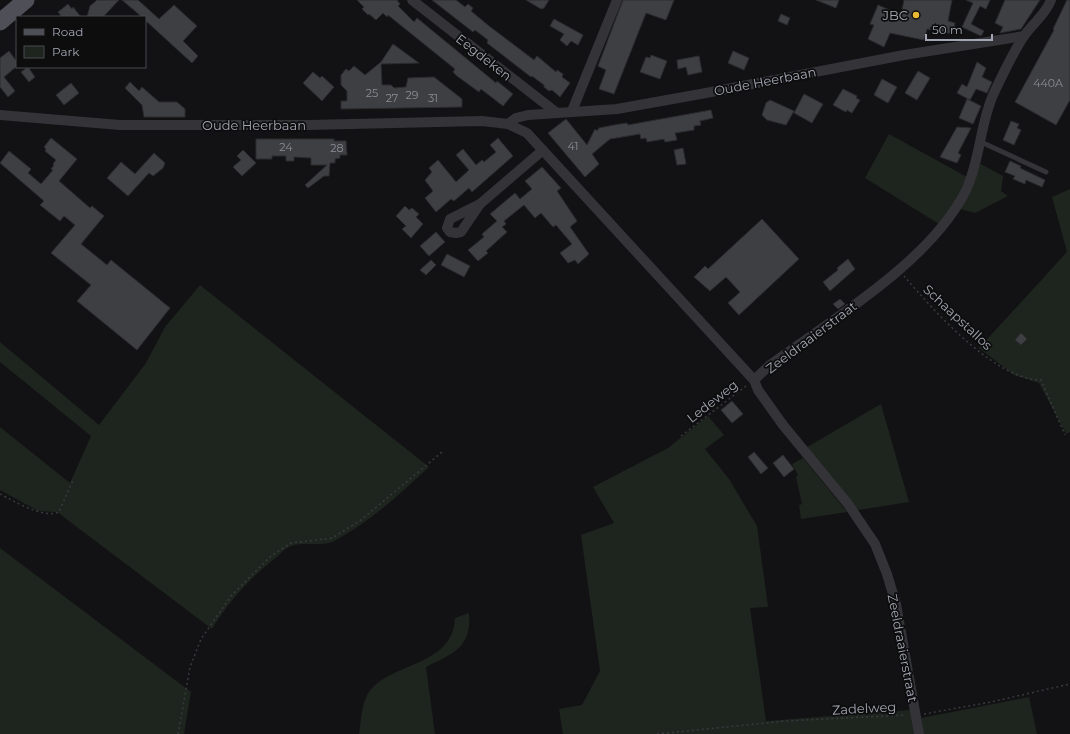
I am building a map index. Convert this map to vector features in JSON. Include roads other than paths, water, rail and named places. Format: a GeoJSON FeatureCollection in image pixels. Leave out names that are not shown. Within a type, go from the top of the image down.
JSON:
{"type":"FeatureCollection","features":[{"type":"Feature","properties":{"kind":"main road"},"geometry":{"type":"LineString","coordinates":[[0,22],[26,0]]}},
{"type":"Feature","properties":{"kind":"street","name":"Eegdeken"},"geometry":{"type":"LineString","coordinates":[[412,0],[557,113]]}},
{"type":"Feature","properties":{"kind":"street"},"geometry":{"type":"LineString","coordinates":[[572,112],[617,0]]}},
{"type":"Feature","properties":{"kind":"street","name":"Zeeldraaierstraat"},"geometry":{"type":"LineString","coordinates":[[919,734],[896,604],[887,574],[875,544],[848,504],[783,425],[758,390],[754,380],[770,365],[899,270],[918,253],[957,207],[974,171],[987,110],[993,95],[1024,36],[1051,0]]}},
{"type":"Feature","properties":{"kind":"street","name":"Oude Heerbaan"},"geometry":{"type":"LineString","coordinates":[[508,124],[516,118],[528,115],[609,110],[664,101],[904,55],[1024,36]]}},
{"type":"Feature","properties":{"kind":"street","name":"Oude Heerbaan"},"geometry":{"type":"LineString","coordinates":[[0,115],[120,125],[308,125],[482,121],[508,124],[526,133],[544,150],[754,380]]}},
{"type":"Feature","properties":{"kind":"street"},"geometry":{"type":"LineString","coordinates":[[480,204],[544,150]]}},
{"type":"Feature","properties":{"kind":"lane"},"geometry":{"type":"LineString","coordinates":[[980,142],[1046,172]]}},
{"type":"Feature","properties":{"kind":"place","name":"JBC"},"geometry":{"type":"Point","coordinates":[916,15]}}]}
